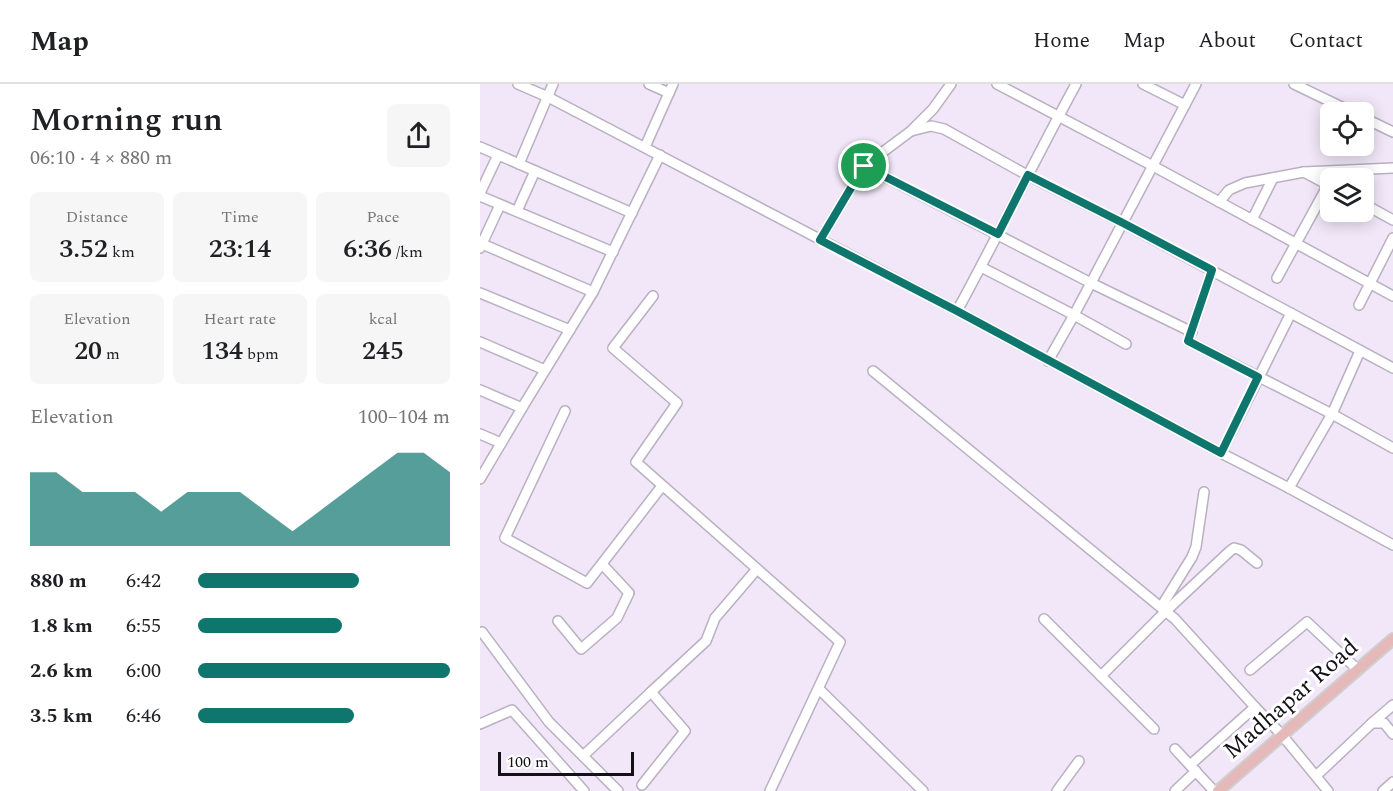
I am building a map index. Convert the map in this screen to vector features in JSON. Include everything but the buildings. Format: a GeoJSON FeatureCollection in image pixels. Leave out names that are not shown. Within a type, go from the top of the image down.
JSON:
{"type":"FeatureCollection","features":[{"type":"Feature","properties":{"kind":"main road","name":"Madhapar Road"},"geometry":{"type":"LineString","coordinates":[[1216,791],[1393,639]]}},
{"type":"Feature","properties":{"kind":"street"},"geometry":{"type":"LineString","coordinates":[[518,84],[645,147],[957,311],[1393,545]]}},
{"type":"Feature","properties":{"kind":"street"},"geometry":{"type":"LineString","coordinates":[[519,164],[553,84]]}},
{"type":"Feature","properties":{"kind":"street"},"geometry":{"type":"LineString","coordinates":[[645,147],[671,88],[649,84]]}},
{"type":"Feature","properties":{"kind":"street"},"geometry":{"type":"LineString","coordinates":[[820,240],[864,166],[911,130],[933,109],[951,84]]}},
{"type":"Feature","properties":{"kind":"street"},"geometry":{"type":"LineString","coordinates":[[997,84],[1393,296]]}},
{"type":"Feature","properties":{"kind":"street"},"geometry":{"type":"LineString","coordinates":[[957,311],[1076,84]]}},
{"type":"Feature","properties":{"kind":"street"},"geometry":{"type":"LineString","coordinates":[[1143,84],[1185,105]]}},
{"type":"Feature","properties":{"kind":"street"},"geometry":{"type":"LineString","coordinates":[[1048,361],[1196,84]]}},
{"type":"Feature","properties":{"kind":"street"},"geometry":{"type":"LineString","coordinates":[[1293,84],[1331,102]]}},
{"type":"Feature","properties":{"kind":"street"},"geometry":{"type":"LineString","coordinates":[[1374,123],[1393,132]]}},
{"type":"Feature","properties":{"kind":"street"},"geometry":{"type":"LineString","coordinates":[[911,130],[931,126],[944,129],[1212,270],[1393,369]]}},
{"type":"Feature","properties":{"kind":"street"},"geometry":{"type":"LineString","coordinates":[[480,147],[632,213]]}},
{"type":"Feature","properties":{"kind":"street"},"geometry":{"type":"LineString","coordinates":[[498,155],[480,195],[613,252]]}},
{"type":"Feature","properties":{"kind":"street"},"geometry":{"type":"LineString","coordinates":[[480,479],[593,292],[660,155]]}},
{"type":"Feature","properties":{"kind":"street"},"geometry":{"type":"LineString","coordinates":[[864,166],[1091,283],[1192,332]]}},
{"type":"Feature","properties":{"kind":"street"},"geometry":{"type":"LineString","coordinates":[[1219,201],[1229,190],[1245,183],[1304,172],[1393,168]]}},
{"type":"Feature","properties":{"kind":"street"},"geometry":{"type":"LineString","coordinates":[[517,212],[535,171]]}},
{"type":"Feature","properties":{"kind":"street"},"geometry":{"type":"LineString","coordinates":[[1304,172],[1320,181]]}},
{"type":"Feature","properties":{"kind":"street"},"geometry":{"type":"LineString","coordinates":[[1252,220],[1273,178]]}},
{"type":"Feature","properties":{"kind":"street"},"geometry":{"type":"LineString","coordinates":[[1277,278],[1320,201]]}},
{"type":"Feature","properties":{"kind":"street"},"geometry":{"type":"LineString","coordinates":[[500,205],[481,245],[593,292]]}},
{"type":"Feature","properties":{"kind":"street"},"geometry":{"type":"LineString","coordinates":[[1374,210],[1393,220]]}},
{"type":"Feature","properties":{"kind":"street"},"geometry":{"type":"LineString","coordinates":[[1359,305],[1393,238]]}},
{"type":"Feature","properties":{"kind":"street"},"geometry":{"type":"LineString","coordinates":[[981,267],[1126,344]]}},
{"type":"Feature","properties":{"kind":"street"},"geometry":{"type":"LineString","coordinates":[[1212,270],[1188,341],[1332,414],[1393,448]]}},
{"type":"Feature","properties":{"kind":"street"},"geometry":{"type":"LineString","coordinates":[[480,293],[570,330]]}},
{"type":"Feature","properties":{"kind":"street"},"geometry":{"type":"LineString","coordinates":[[652,296],[613,348],[677,403],[636,462],[840,642],[770,791]]}},
{"type":"Feature","properties":{"kind":"street"},"geometry":{"type":"LineString","coordinates":[[1221,453],[1292,313]]}},
{"type":"Feature","properties":{"kind":"street"},"geometry":{"type":"LineString","coordinates":[[480,342],[545,370]]}},
{"type":"Feature","properties":{"kind":"street"},"geometry":{"type":"LineString","coordinates":[[1289,488],[1332,414],[1360,351]]}},
{"type":"Feature","properties":{"kind":"street"},"geometry":{"type":"LineString","coordinates":[[873,372],[1175,619],[1282,735],[1328,791]]}},
{"type":"Feature","properties":{"kind":"street"},"geometry":{"type":"LineString","coordinates":[[480,390],[522,408]]}},
{"type":"Feature","properties":{"kind":"street"},"geometry":{"type":"LineString","coordinates":[[565,411],[505,538],[587,583],[662,486]]}},
{"type":"Feature","properties":{"kind":"street"},"geometry":{"type":"LineString","coordinates":[[480,434],[501,443]]}},
{"type":"Feature","properties":{"kind":"street"},"geometry":{"type":"LineString","coordinates":[[1164,609],[1196,547],[1204,492]]}},
{"type":"Feature","properties":{"kind":"street"},"geometry":{"type":"LineString","coordinates":[[1101,676],[1164,609],[1234,548],[1241,550],[1257,563]]}},
{"type":"Feature","properties":{"kind":"street"},"geometry":{"type":"LineString","coordinates":[[558,621],[581,649],[617,618],[629,593],[602,564]]}},
{"type":"Feature","properties":{"kind":"street"},"geometry":{"type":"LineString","coordinates":[[583,756],[706,641],[715,618],[757,569]]}},
{"type":"Feature","properties":{"kind":"street"},"geometry":{"type":"LineString","coordinates":[[1044,619],[1154,729]]}},
{"type":"Feature","properties":{"kind":"street"},"geometry":{"type":"LineString","coordinates":[[1250,670],[1307,622],[1358,670]]}},
{"type":"Feature","properties":{"kind":"street"},"geometry":{"type":"LineString","coordinates":[[482,632],[549,722],[618,791]]}},
{"type":"Feature","properties":{"kind":"street"},"geometry":{"type":"LineString","coordinates":[[819,689],[923,791]]}},
{"type":"Feature","properties":{"kind":"street"},"geometry":{"type":"LineString","coordinates":[[642,785],[686,731],[651,692]]}},
{"type":"Feature","properties":{"kind":"street"},"geometry":{"type":"LineString","coordinates":[[1316,776],[1393,705]]}},
{"type":"Feature","properties":{"kind":"street"},"geometry":{"type":"LineString","coordinates":[[1175,791],[1193,768],[1255,707]]}},
{"type":"Feature","properties":{"kind":"street"},"geometry":{"type":"LineString","coordinates":[[480,724],[512,710],[584,791]]}},
{"type":"Feature","properties":{"kind":"street"},"geometry":{"type":"LineString","coordinates":[[1372,723],[1384,723],[1393,734]]}},
{"type":"Feature","properties":{"kind":"street"},"geometry":{"type":"LineString","coordinates":[[1175,749],[1216,791]]}},
{"type":"Feature","properties":{"kind":"street"},"geometry":{"type":"LineString","coordinates":[[1057,791],[1079,761]]}},
{"type":"Feature","properties":{"kind":"street"},"geometry":{"type":"LineString","coordinates":[[1383,791],[1393,782]]}},
{"type":"Feature","properties":{"kind":"route"},"geometry":{"type":"LineString","coordinates":[[864,166],[998,234],[1028,175],[1212,270],[1188,341],[1258,377],[1221,453],[820,240],[864,166]]}}]}
